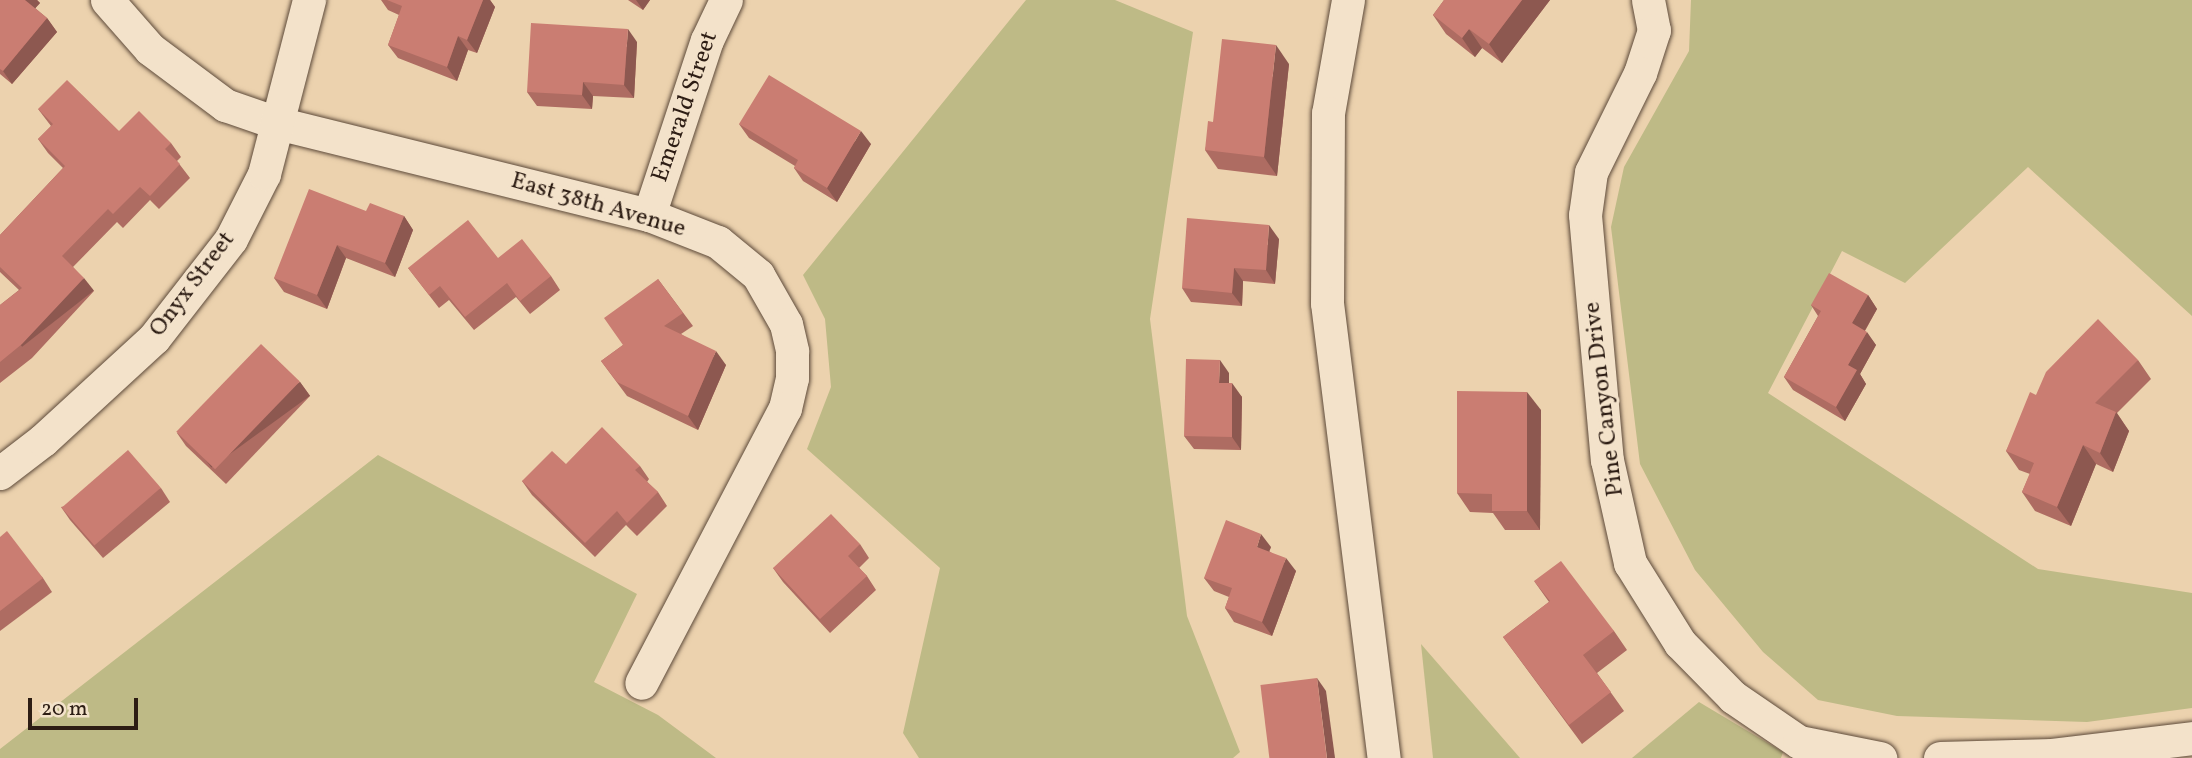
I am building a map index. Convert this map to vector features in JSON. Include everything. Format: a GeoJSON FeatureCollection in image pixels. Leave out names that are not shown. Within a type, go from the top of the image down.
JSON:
{"type":"FeatureCollection","features":[{"type":"Feature","properties":{"kind":"street","name":"East 38th Avenue"},"geometry":{"type":"LineString","coordinates":[[107,0],[150,49],[187,80],[225,105],[277,123],[649,215],[718,242],[758,275],[786,324],[792,378],[769,444],[641,683]]}},
{"type":"Feature","properties":{"kind":"street","name":"Onyx Street"},"geometry":{"type":"LineString","coordinates":[[0,473],[100,389],[154,338],[195,289],[231,239],[264,174],[309,0]]}},
{"type":"Feature","properties":{"kind":"street","name":"Emerald Street"},"geometry":{"type":"LineString","coordinates":[[649,215],[707,40],[726,0]]}},
{"type":"Feature","properties":{"kind":"street"},"geometry":{"type":"LineString","coordinates":[[1348,0],[1328,113],[1327,303],[1384,758]]}},
{"type":"Feature","properties":{"kind":"street","name":"Pine Canyon Drive"},"geometry":{"type":"LineString","coordinates":[[1648,0],[1654,30],[1640,73],[1591,172],[1585,215],[1607,460],[1630,563],[1680,643],[1733,697],[1799,742],[1880,758]]}},
{"type":"Feature","properties":{"kind":"street"},"geometry":{"type":"LineString","coordinates":[[1940,758],[2052,757],[2192,738]]}},
{"type":"Feature","properties":{"kind":"shaded area"},"geometry":{"type":"Polygon","coordinates":[[[1026,0],[1115,0],[1193,32],[1150,319],[1187,616],[1240,752],[1233,758],[919,758],[903,733],[940,568],[807,449],[831,387],[825,319],[803,275],[1026,0]]]}},
{"type":"Feature","properties":{"kind":"shaded area"},"geometry":{"type":"Polygon","coordinates":[[[1691,0],[2192,0],[2192,316],[2028,167],[1905,283],[1842,251],[1768,393],[2038,569],[2192,593],[2192,708],[2087,722],[1897,716],[1818,700],[1763,652],[1695,570],[1640,464],[1611,227],[1624,167],[1689,51],[1691,0]]]}},
{"type":"Feature","properties":{"kind":"shaded area"},"geometry":{"type":"Polygon","coordinates":[[[378,455],[637,594],[594,682],[658,715],[716,758],[0,758],[0,749],[378,455]]]}},
{"type":"Feature","properties":{"kind":"shaded area"},"geometry":{"type":"Polygon","coordinates":[[[1421,644],[1520,758],[1433,758],[1421,644]]]}},
{"type":"Feature","properties":{"kind":"shaded area"},"geometry":{"type":"Polygon","coordinates":[[[1699,702],[1783,752],[1781,758],[1632,758],[1699,702]]]}},
{"type":"Feature","properties":{"kind":"building"},"geometry":{"type":"Polygon","coordinates":[[[0,0],[25,0],[47,18],[3,71],[0,69],[0,0]]]}},
{"type":"Feature","properties":{"kind":"building"},"geometry":{"type":"Polygon","coordinates":[[[387,0],[483,0],[467,40],[458,36],[447,67],[388,45],[402,6],[387,0]]]}},
{"type":"Feature","properties":{"kind":"building"},"geometry":{"type":"Polygon","coordinates":[[[1444,0],[1522,0],[1489,44],[1469,29],[1462,38],[1433,15],[1444,0]]]}},
{"type":"Feature","properties":{"kind":"building"},"geometry":{"type":"Polygon","coordinates":[[[531,23],[628,29],[624,85],[583,82],[582,95],[527,92],[531,23]]]}},
{"type":"Feature","properties":{"kind":"building"},"geometry":{"type":"Polygon","coordinates":[[[1222,39],[1276,45],[1264,157],[1205,150],[1208,121],[1213,122],[1222,39]]]}},
{"type":"Feature","properties":{"kind":"building"},"geometry":{"type":"Polygon","coordinates":[[[769,75],[861,131],[827,188],[794,168],[798,160],[739,124],[769,75]]]}},
{"type":"Feature","properties":{"kind":"building"},"geometry":{"type":"Polygon","coordinates":[[[67,80],[119,131],[139,111],[171,143],[165,149],[180,164],[150,196],[140,187],[113,214],[108,209],[62,256],[84,278],[22,344],[0,362],[0,305],[22,288],[0,267],[0,235],[65,166],[38,139],[53,124],[38,109],[67,80]]]}},
{"type":"Feature","properties":{"kind":"building"},"geometry":{"type":"Polygon","coordinates":[[[309,189],[366,211],[370,203],[404,216],[385,263],[337,245],[317,295],[274,278],[309,189]]]}},
{"type":"Feature","properties":{"kind":"building"},"geometry":{"type":"Polygon","coordinates":[[[1187,218],[1269,225],[1266,270],[1234,268],[1232,293],[1182,288],[1187,218]]]}},
{"type":"Feature","properties":{"kind":"building"},"geometry":{"type":"Polygon","coordinates":[[[468,220],[498,258],[522,239],[551,276],[520,301],[507,283],[465,317],[440,286],[429,295],[408,268],[468,220]]]}},
{"type":"Feature","properties":{"kind":"building"},"geometry":{"type":"Polygon","coordinates":[[[1829,273],[1868,295],[1852,323],[1867,332],[1848,365],[1857,370],[1836,407],[1784,377],[1821,311],[1811,305],[1829,273]]]}},
{"type":"Feature","properties":{"kind":"building"},"geometry":{"type":"Polygon","coordinates":[[[658,279],[683,313],[664,326],[716,351],[688,416],[617,382],[601,361],[623,345],[604,318],[658,279]]]}},
{"type":"Feature","properties":{"kind":"building"},"geometry":{"type":"Polygon","coordinates":[[[2098,319],[2138,360],[2095,403],[2116,412],[2100,453],[2083,445],[2057,507],[2022,492],[2034,463],[2006,451],[2030,392],[2036,395],[2046,372],[2098,319]]]}},
{"type":"Feature","properties":{"kind":"building"},"geometry":{"type":"Polygon","coordinates":[[[261,344],[300,382],[215,469],[176,432],[261,344]]]}},
{"type":"Feature","properties":{"kind":"building"},"geometry":{"type":"Polygon","coordinates":[[[1186,359],[1220,360],[1219,383],[1232,383],[1232,437],[1184,436],[1186,359]]]}},
{"type":"Feature","properties":{"kind":"building"},"geometry":{"type":"Polygon","coordinates":[[[1457,391],[1527,392],[1527,511],[1492,511],[1492,494],[1457,493],[1457,391]]]}},
{"type":"Feature","properties":{"kind":"building"},"geometry":{"type":"Polygon","coordinates":[[[602,427],[640,466],[635,470],[658,492],[627,523],[617,511],[585,543],[522,481],[552,451],[566,464],[602,427]]]}},
{"type":"Feature","properties":{"kind":"building"},"geometry":{"type":"Polygon","coordinates":[[[128,450],[161,488],[94,545],[62,508],[128,450]]]}},
{"type":"Feature","properties":{"kind":"building"},"geometry":{"type":"Polygon","coordinates":[[[831,514],[860,544],[848,556],[867,576],[820,619],[773,568],[831,514]]]}},
{"type":"Feature","properties":{"kind":"building"},"geometry":{"type":"Polygon","coordinates":[[[1226,520],[1261,534],[1257,547],[1286,558],[1262,622],[1225,608],[1232,588],[1204,578],[1226,520]]]}},
{"type":"Feature","properties":{"kind":"building"},"geometry":{"type":"Polygon","coordinates":[[[7,531],[43,578],[0,611],[0,537],[7,531]]]}},
{"type":"Feature","properties":{"kind":"building"},"geometry":{"type":"Polygon","coordinates":[[[1561,561],[1614,631],[1583,655],[1611,692],[1569,725],[1503,637],[1550,601],[1534,581],[1561,561]]]}},
{"type":"Feature","properties":{"kind":"building"},"geometry":{"type":"Polygon","coordinates":[[[1317,678],[1327,758],[1269,758],[1260,685],[1317,678]]]}}]}
